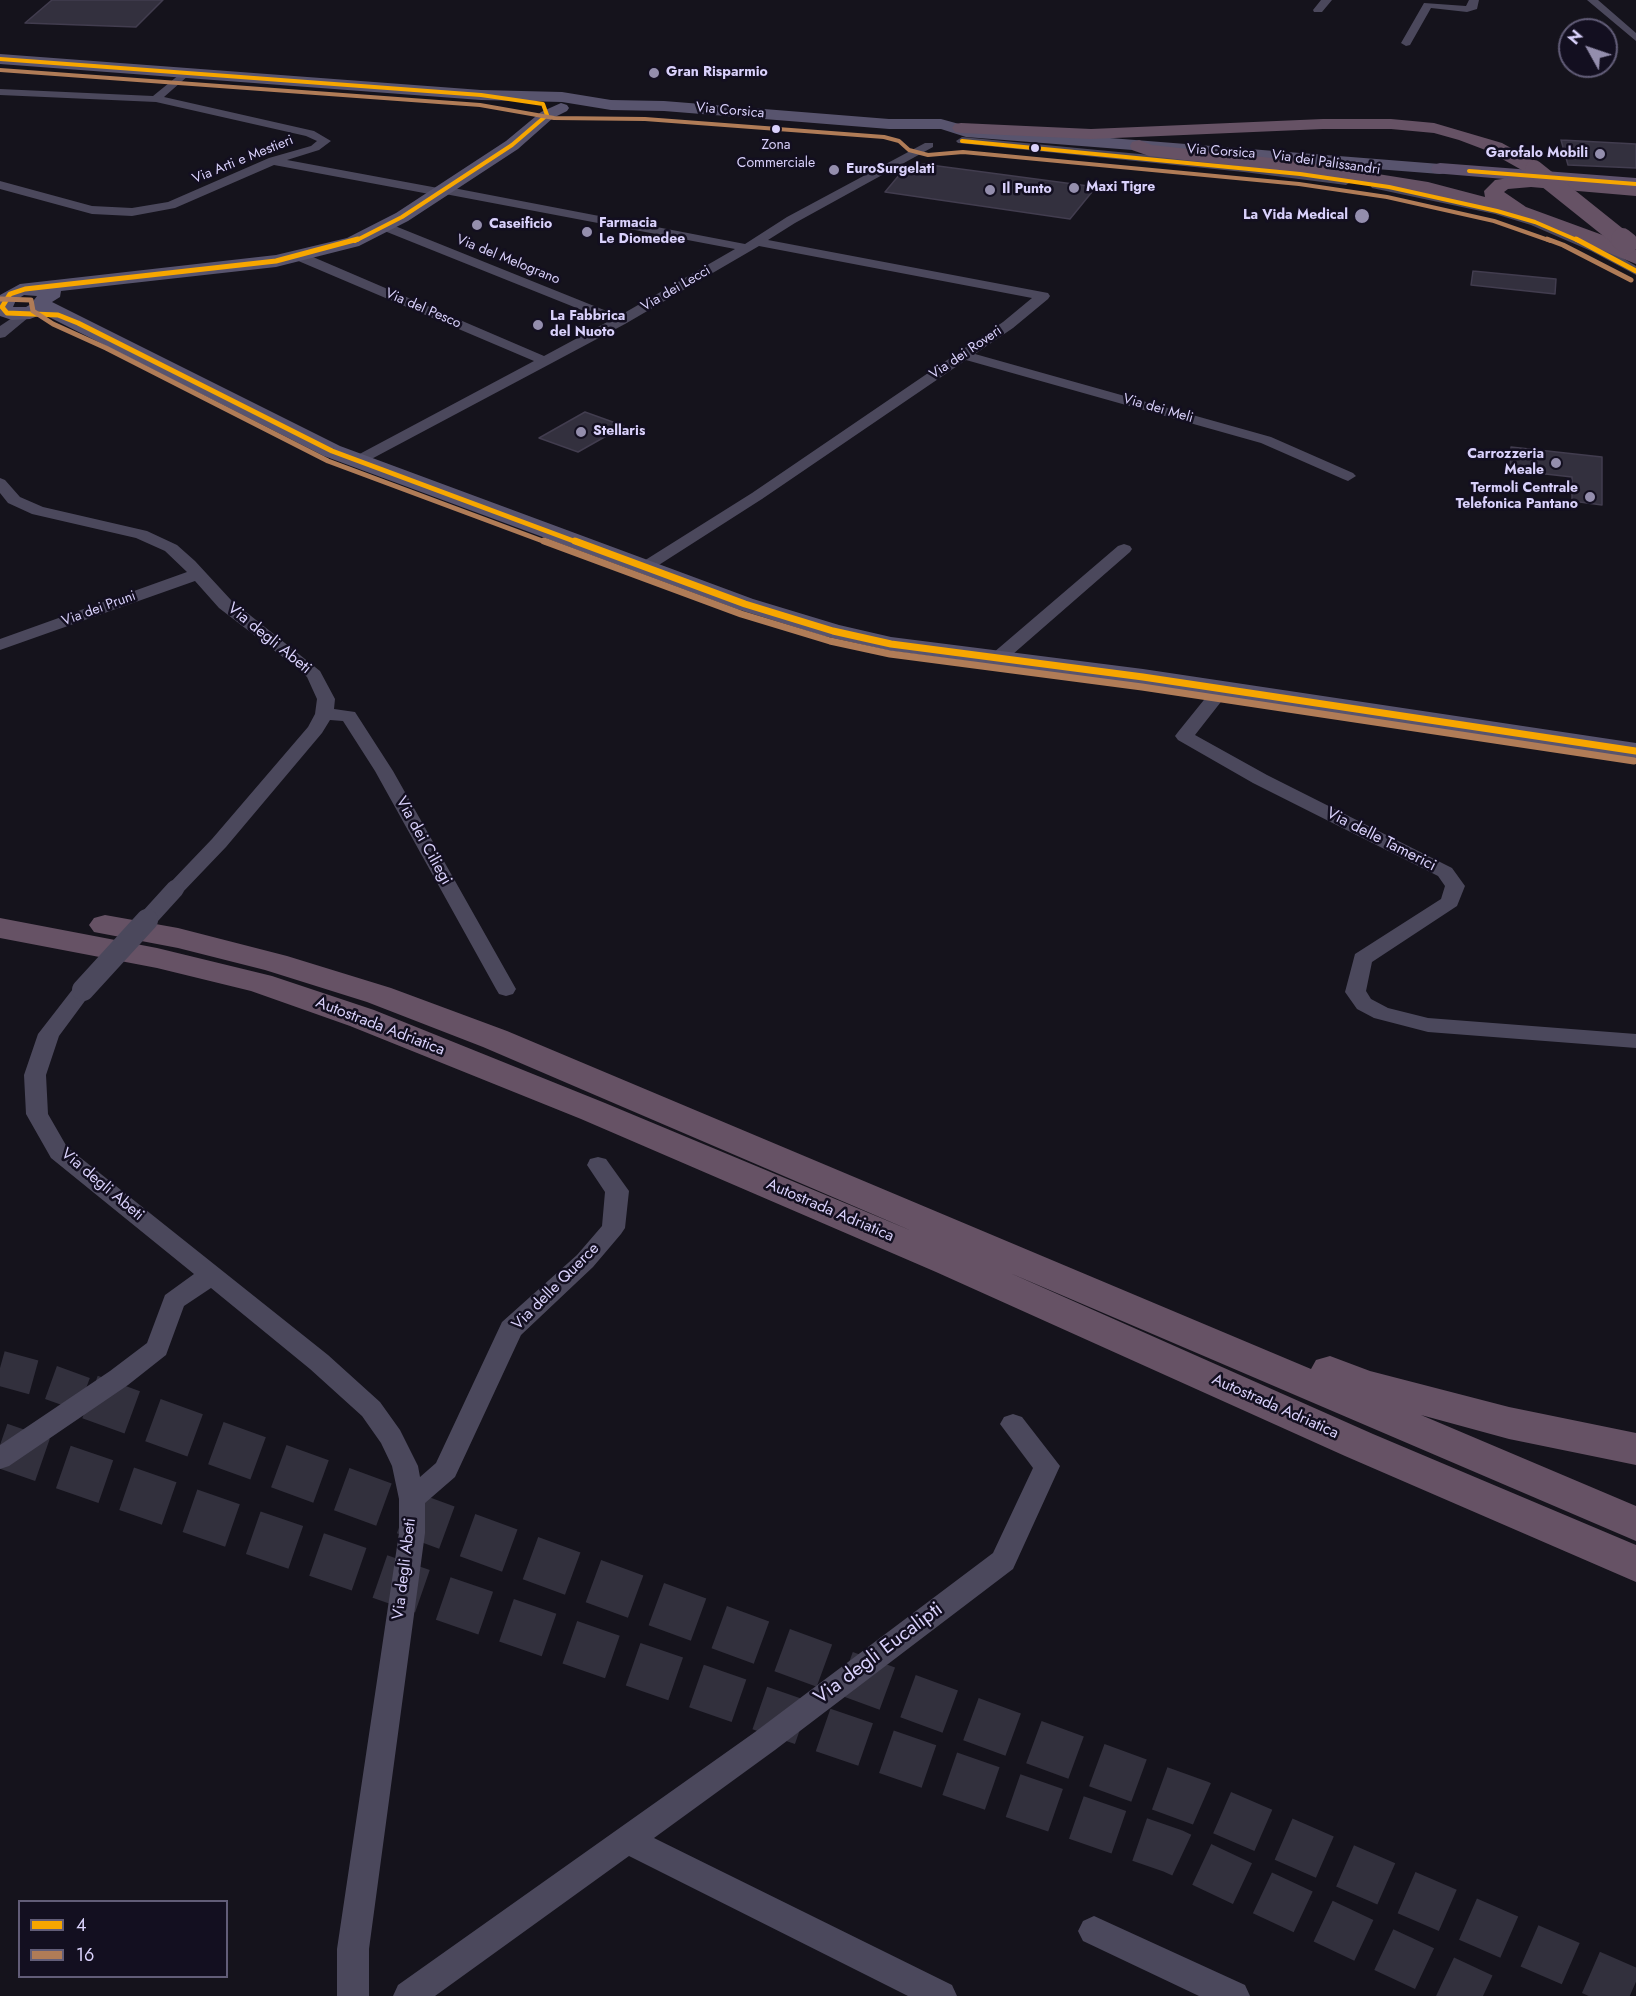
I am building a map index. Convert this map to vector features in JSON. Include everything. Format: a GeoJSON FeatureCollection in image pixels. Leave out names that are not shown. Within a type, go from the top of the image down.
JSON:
{"type":"FeatureCollection","features":[{"type":"Feature","properties":{"kind":"highway"},"geometry":{"type":"LineString","coordinates":[[1349,123],[1326,130],[1319,140],[1327,148],[1343,154],[1423,164],[1440,169]]}},
{"type":"Feature","properties":{"kind":"highway"},"geometry":{"type":"LineString","coordinates":[[963,134],[1091,134],[1349,123],[1391,123],[1443,130],[1495,147],[1534,169],[1634,250]]}},
{"type":"Feature","properties":{"kind":"highway"},"geometry":{"type":"LineString","coordinates":[[1139,146],[1149,150],[1373,178],[1438,190],[1531,214]]}},
{"type":"Feature","properties":{"kind":"highway"},"geometry":{"type":"LineString","coordinates":[[1634,250],[1601,241],[1531,214],[1495,197],[1494,190],[1502,184],[1531,181],[1636,190]]}},
{"type":"Feature","properties":{"kind":"highway","name":"Autostrada Adriatica"},"geometry":{"type":"LineString","coordinates":[[0,907],[178,938],[276,963],[379,995],[495,1039],[1636,1524]]}},
{"type":"Feature","properties":{"kind":"highway","name":"Autostrada Adriatica"},"geometry":{"type":"LineString","coordinates":[[0,928],[157,958],[248,980],[362,1018],[593,1111],[949,1262],[1359,1445],[1636,1564]]}},
{"type":"Feature","properties":{"kind":"highway"},"geometry":{"type":"LineString","coordinates":[[727,1137],[934,1212],[1361,1384],[1509,1423],[1636,1449]]}},
{"type":"Feature","properties":{"kind":"highway"},"geometry":{"type":"LineString","coordinates":[[1359,1445],[1636,1580]]}},
{"type":"Feature","properties":{"kind":"main road"},"geometry":{"type":"LineString","coordinates":[[1440,169],[1636,184]]}},
{"type":"Feature","properties":{"kind":"street"},"geometry":{"type":"LineString","coordinates":[[1318,10],[1327,0]]}},
{"type":"Feature","properties":{"kind":"street"},"geometry":{"type":"LineString","coordinates":[[1406,43],[1428,5],[1467,9],[1473,7],[1474,0]]}},
{"type":"Feature","properties":{"kind":"street"},"geometry":{"type":"LineString","coordinates":[[1592,0],[1636,38]]}},
{"type":"Feature","properties":{"kind":"street","name":"Via Corsica"},"geometry":{"type":"LineString","coordinates":[[0,60],[481,95],[560,104],[894,129],[915,129],[946,124],[963,134],[1440,169]]}},
{"type":"Feature","properties":{"kind":"street"},"geometry":{"type":"LineString","coordinates":[[156,99],[185,73]]}},
{"type":"Feature","properties":{"kind":"street","name":"Via Arti e Mestieri"},"geometry":{"type":"LineString","coordinates":[[0,92],[156,99],[310,133],[325,141],[315,148],[273,161],[171,205],[132,212],[92,210],[0,185]]}},
{"type":"Feature","properties":{"kind":"street"},"geometry":{"type":"LineString","coordinates":[[21,306],[88,283],[301,256],[353,242],[386,227],[512,145],[560,104]]}},
{"type":"Feature","properties":{"kind":"street","name":"Via Corsica"},"geometry":{"type":"LineString","coordinates":[[560,104],[664,106],[915,129]]}},
{"type":"Feature","properties":{"kind":"street","name":"Via Corsica"},"geometry":{"type":"LineString","coordinates":[[915,129],[911,139],[929,145],[948,145],[963,134]]}},
{"type":"Feature","properties":{"kind":"street","name":"Via dei Palissandri"},"geometry":{"type":"LineString","coordinates":[[963,134],[1300,174],[1389,187],[1497,211],[1535,222],[1596,248],[1636,271]]}},
{"type":"Feature","properties":{"kind":"street","name":"Via dei Lecci"},"geometry":{"type":"LineString","coordinates":[[357,461],[620,321],[791,220],[929,145]]}},
{"type":"Feature","properties":{"kind":"street"},"geometry":{"type":"LineString","coordinates":[[273,161],[752,245]]}},
{"type":"Feature","properties":{"kind":"street","name":"Via del Melograno"},"geometry":{"type":"LineString","coordinates":[[386,227],[620,321]]}},
{"type":"Feature","properties":{"kind":"street","name":"Via dei Roveri"},"geometry":{"type":"LineString","coordinates":[[645,567],[757,496],[1008,325],[1043,296],[752,245]]}},
{"type":"Feature","properties":{"kind":"street","name":"Via del Pesco"},"geometry":{"type":"LineString","coordinates":[[301,256],[545,361]]}},
{"type":"Feature","properties":{"kind":"street"},"geometry":{"type":"LineString","coordinates":[[21,306],[111,339],[292,433],[357,461],[745,604],[832,631],[891,644],[1222,689],[1636,751]]}},
{"type":"Feature","properties":{"kind":"street","name":"Via dei Meli"},"geometry":{"type":"LineString","coordinates":[[964,355],[1266,440],[1348,476]]}},
{"type":"Feature","properties":{"kind":"street","name":"Via degli Abeti"},"geometry":{"type":"LineString","coordinates":[[0,483],[14,500],[38,511],[105,525],[158,540],[171,548],[225,604],[314,675],[326,699],[324,714],[316,729],[262,793],[83,990],[49,1034],[35,1075],[37,1114],[59,1152],[319,1362],[371,1409],[391,1437],[405,1466],[412,1499],[412,1533],[353,1948],[353,1996]]}},
{"type":"Feature","properties":{"kind":"street"},"geometry":{"type":"LineString","coordinates":[[999,657],[1124,549]]}},
{"type":"Feature","properties":{"kind":"street","name":"Via dei Pruni"},"geometry":{"type":"LineString","coordinates":[[0,645],[198,574]]}},
{"type":"Feature","properties":{"kind":"street","name":"Via delle Tamerici"},"geometry":{"type":"LineString","coordinates":[[1222,689],[1184,736],[1260,779],[1445,872],[1455,886],[1450,902],[1362,959],[1355,992],[1364,1004],[1381,1013],[1428,1026],[1636,1041]]}},
{"type":"Feature","properties":{"kind":"street","name":"Via dei Ciliegi"},"geometry":{"type":"LineString","coordinates":[[324,714],[349,716],[355,725],[384,771],[506,988]]}},
{"type":"Feature","properties":{"kind":"street","name":"Via delle Querce"},"geometry":{"type":"LineString","coordinates":[[412,1499],[446,1470],[511,1329],[585,1261],[613,1228],[617,1191],[598,1165]]}},
{"type":"Feature","properties":{"kind":"street"},"geometry":{"type":"LineString","coordinates":[[0,1459],[119,1378],[157,1348],[174,1301],[211,1275]]}},
{"type":"Feature","properties":{"kind":"street","name":"Via degli Eucalipti"},"geometry":{"type":"LineString","coordinates":[[409,1996],[765,1741],[1003,1561],[1047,1466],[1012,1424]]}},
{"type":"Feature","properties":{"kind":"street"},"geometry":{"type":"LineString","coordinates":[[627,1840],[941,1996]]}},
{"type":"Feature","properties":{"kind":"street"},"geometry":{"type":"LineString","coordinates":[[1094,1931],[1234,1996]]}},
{"type":"Feature","properties":{"kind":"building"},"geometry":{"type":"Polygon","coordinates":[[[52,0],[163,0],[136,27],[25,23],[52,0]]]}},
{"type":"Feature","properties":{"kind":"building","name":"Garofalo Mobili"},"geometry":{"type":"Polygon","coordinates":[[[1561,140],[1636,144],[1636,168],[1568,165],[1561,140]]]}},
{"type":"Feature","properties":{"kind":"building","name":"Il Punto"},"geometry":{"type":"Polygon","coordinates":[[[923,164],[1096,187],[1070,219],[885,192],[900,174],[923,164]]]}},
{"type":"Feature","properties":{"kind":"building"},"geometry":{"type":"Polygon","coordinates":[[[1473,271],[1556,279],[1555,294],[1471,285],[1473,271]]]}},
{"type":"Feature","properties":{"kind":"building","name":"Stellaris"},"geometry":{"type":"Polygon","coordinates":[[[585,412],[624,426],[578,452],[539,438],[585,412]]]}},
{"type":"Feature","properties":{"kind":"building","name":"Carrozzeria Meale"},"geometry":{"type":"Polygon","coordinates":[[[1511,447],[1602,457],[1602,505],[1572,501],[1572,477],[1510,470],[1511,447]]]}},
{"type":"Feature","properties":{"kind":"tunnel"},"geometry":{"type":"LineString","coordinates":[[0,1368],[47,1381],[94,1398]]}},
{"type":"Feature","properties":{"kind":"tunnel"},"geometry":{"type":"LineString","coordinates":[[90,1397],[1200,1803],[1636,1992]]}},
{"type":"Feature","properties":{"kind":"tunnel"},"geometry":{"type":"LineString","coordinates":[[0,1445],[1173,1851],[1483,1996]]}},
{"type":"Feature","properties":{"kind":"transit line","name":"4"},"geometry":{"type":"LineString","coordinates":[[0,59],[481,95],[543,104],[547,115],[512,145],[402,217],[353,242],[276,261],[25,289],[10,294],[2,307],[7,313],[58,315],[78,323],[332,451],[745,604],[833,631],[891,644],[1143,677],[1636,751]]}},
{"type":"Feature","properties":{"kind":"transit line","name":"16"},"geometry":{"type":"LineString","coordinates":[[0,70],[480,105],[554,118],[645,119],[884,137],[899,141],[909,150],[928,155],[963,152],[1299,184],[1387,197],[1494,221],[1563,245],[1631,280]]}},
{"type":"Feature","properties":{"kind":"transit line","name":"4"},"geometry":{"type":"LineString","coordinates":[[962,141],[1300,174],[1389,187],[1497,211],[1535,222],[1596,248],[1636,271]]}},
{"type":"Feature","properties":{"kind":"transit line","name":"4"},"geometry":{"type":"LineString","coordinates":[[1469,171],[1636,184]]}},
{"type":"Feature","properties":{"kind":"transit line","name":"16"},"geometry":{"type":"LineString","coordinates":[[0,299],[31,300],[33,311],[53,324],[106,348],[328,461],[741,614],[830,641],[890,654],[1142,687],[1634,761]]}},
{"type":"Feature","properties":{"kind":"place","name":"Gran Risparmio"},"geometry":{"type":"Point","coordinates":[654,73]}},
{"type":"Feature","properties":{"kind":"place","name":"Zona Commerciale"},"geometry":{"type":"Point","coordinates":[776,129]}},
{"type":"Feature","properties":{"kind":"place","name":"Garofalo Mobili"},"geometry":{"type":"Point","coordinates":[1600,154]}},
{"type":"Feature","properties":{"kind":"place","name":"EuroSurgelati"},"geometry":{"type":"Point","coordinates":[834,170]}},
{"type":"Feature","properties":{"kind":"place","name":"Maxi Tigre"},"geometry":{"type":"Point","coordinates":[1074,188]}},
{"type":"Feature","properties":{"kind":"place","name":"Il Punto"},"geometry":{"type":"Point","coordinates":[990,190]}},
{"type":"Feature","properties":{"kind":"place","name":"La Vida Medical"},"geometry":{"type":"Point","coordinates":[1362,216]}},
{"type":"Feature","properties":{"kind":"place","name":"Caseificio"},"geometry":{"type":"Point","coordinates":[477,225]}},
{"type":"Feature","properties":{"kind":"place","name":"Farmacia Le Diomedee"},"geometry":{"type":"Point","coordinates":[587,232]}},
{"type":"Feature","properties":{"kind":"place","name":"La Fabbrica del Nuoto"},"geometry":{"type":"Point","coordinates":[538,325]}},
{"type":"Feature","properties":{"kind":"place","name":"Stellaris"},"geometry":{"type":"Point","coordinates":[581,432]}},
{"type":"Feature","properties":{"kind":"place","name":"Carrozzeria Meale"},"geometry":{"type":"Point","coordinates":[1556,463]}},
{"type":"Feature","properties":{"kind":"place","name":"Termoli Centrale Telefonica Pantano"},"geometry":{"type":"Point","coordinates":[1590,497]}}]}
